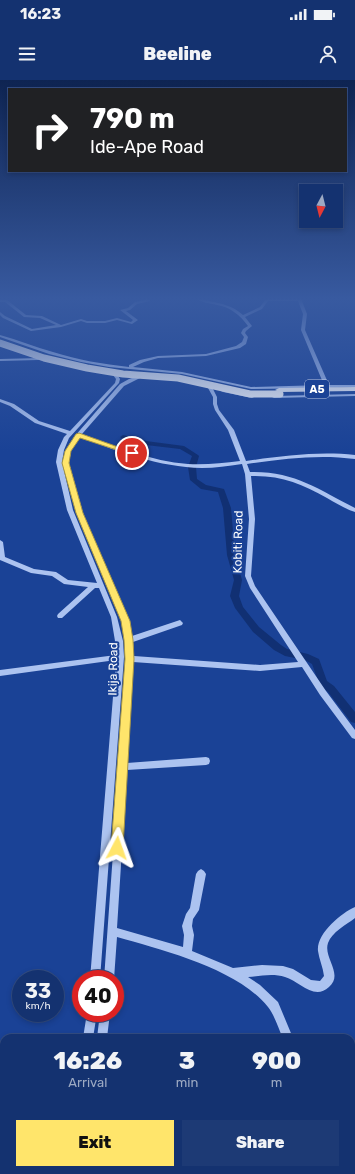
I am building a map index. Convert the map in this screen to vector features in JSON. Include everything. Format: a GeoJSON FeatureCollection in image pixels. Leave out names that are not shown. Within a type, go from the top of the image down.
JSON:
{"type":"FeatureCollection","features":[{"type":"Feature","properties":{"kind":"highway","name":"A5"},"geometry":{"type":"LineString","coordinates":[[18,349],[44,358],[87,368],[123,374],[178,378],[250,394],[355,387]]}},
{"type":"Feature","properties":{"kind":"highway","name":"A5"},"geometry":{"type":"LineString","coordinates":[[31,349],[48,355],[90,365],[180,375],[251,391],[279,392]]}},
{"type":"Feature","properties":{"kind":"highway","name":"A5"},"geometry":{"type":"LineString","coordinates":[[328,390],[355,393]]}},
{"type":"Feature","properties":{"kind":"street"},"geometry":{"type":"LineString","coordinates":[[9,349],[38,359],[73,368],[115,375],[159,379],[258,398],[328,390]]}},
{"type":"Feature","properties":{"kind":"street"},"geometry":{"type":"LineString","coordinates":[[38,349],[68,358],[109,366],[163,370],[195,375],[251,388],[328,390]]}},
{"type":"Feature","properties":{"kind":"street"},"geometry":{"type":"LineString","coordinates":[[129,367],[142,361],[158,357],[206,356],[229,349]]}},
{"type":"Feature","properties":{"kind":"street"},"geometry":{"type":"LineString","coordinates":[[311,349],[328,390]]}},
{"type":"Feature","properties":{"kind":"street"},"geometry":{"type":"LineString","coordinates":[[0,360],[38,359]]}},
{"type":"Feature","properties":{"kind":"street"},"geometry":{"type":"LineString","coordinates":[[159,379],[163,370]]}},
{"type":"Feature","properties":{"kind":"street","name":"Ikija Road"},"geometry":{"type":"LineString","coordinates":[[110,970],[130,659],[129,640],[125,621],[80,513],[67,469],[66,457],[75,434],[117,383],[118,379],[115,375]]}},
{"type":"Feature","properties":{"kind":"street","name":"Ikija Road"},"geometry":{"type":"LineString","coordinates":[[96,970],[120,657],[119,641],[114,618],[97,585],[70,510],[60,470],[59,455],[64,443],[75,434],[122,385],[130,380],[140,377]]}},
{"type":"Feature","properties":{"kind":"street","name":"Kobiti Road"},"geometry":{"type":"LineString","coordinates":[[210,388],[215,404],[231,430],[248,474],[252,519],[248,576],[252,586],[355,736]]}},
{"type":"Feature","properties":{"kind":"street"},"geometry":{"type":"LineString","coordinates":[[214,397],[232,394]]}},
{"type":"Feature","properties":{"kind":"street"},"geometry":{"type":"LineString","coordinates":[[0,400],[12,405],[37,422],[149,459],[199,466],[328,453],[355,457]]}},
{"type":"Feature","properties":{"kind":"street"},"geometry":{"type":"LineString","coordinates":[[248,474],[279,474],[297,480],[355,510]]}},
{"type":"Feature","properties":{"kind":"street"},"geometry":{"type":"LineString","coordinates":[[0,542],[1,558],[33,571],[54,574],[66,582],[97,585]]}},
{"type":"Feature","properties":{"kind":"street"},"geometry":{"type":"LineString","coordinates":[[60,616],[97,585]]}},
{"type":"Feature","properties":{"kind":"street"},"geometry":{"type":"LineString","coordinates":[[129,640],[180,623]]}},
{"type":"Feature","properties":{"kind":"street"},"geometry":{"type":"LineString","coordinates":[[0,673],[120,657]]}},
{"type":"Feature","properties":{"kind":"street"},"geometry":{"type":"LineString","coordinates":[[130,659],[260,668],[300,658]]}},
{"type":"Feature","properties":{"kind":"street"},"geometry":{"type":"LineString","coordinates":[[122,767],[206,761]]}},
{"type":"Feature","properties":{"kind":"street"},"geometry":{"type":"LineString","coordinates":[[187,954],[189,935],[187,926],[189,916],[194,910],[201,874]]}},
{"type":"Feature","properties":{"kind":"street"},"geometry":{"type":"LineString","coordinates":[[234,973],[280,971],[288,973],[308,985],[324,985],[329,980],[330,975],[323,954],[322,945],[334,928],[355,912]]}},
{"type":"Feature","properties":{"kind":"street"},"geometry":{"type":"LineString","coordinates":[[112,931],[187,954],[234,973],[265,996],[272,1004],[286,1034]]}},
{"type":"Feature","properties":{"kind":"street"},"geometry":{"type":"LineString","coordinates":[[89,1034],[91,1022]]}},
{"type":"Feature","properties":{"kind":"street"},"geometry":{"type":"LineString","coordinates":[[102,1034],[104,1022]]}},
{"type":"Feature","properties":{"kind":"waterway"},"geometry":{"type":"LineString","coordinates":[[123,437],[146,443],[182,447],[196,456],[192,467],[194,480],[204,487],[221,491],[227,508],[231,555],[238,580],[235,587],[235,596],[239,608],[256,630],[277,648],[284,652],[308,657],[316,662],[323,683],[331,689],[355,719]]}},
{"type":"Feature","properties":{"kind":"route"},"geometry":{"type":"LineString","coordinates":[[117,848],[130,659],[129,640],[125,621],[80,513],[67,469],[66,457],[71,445],[79,435],[132,453]]}}]}
